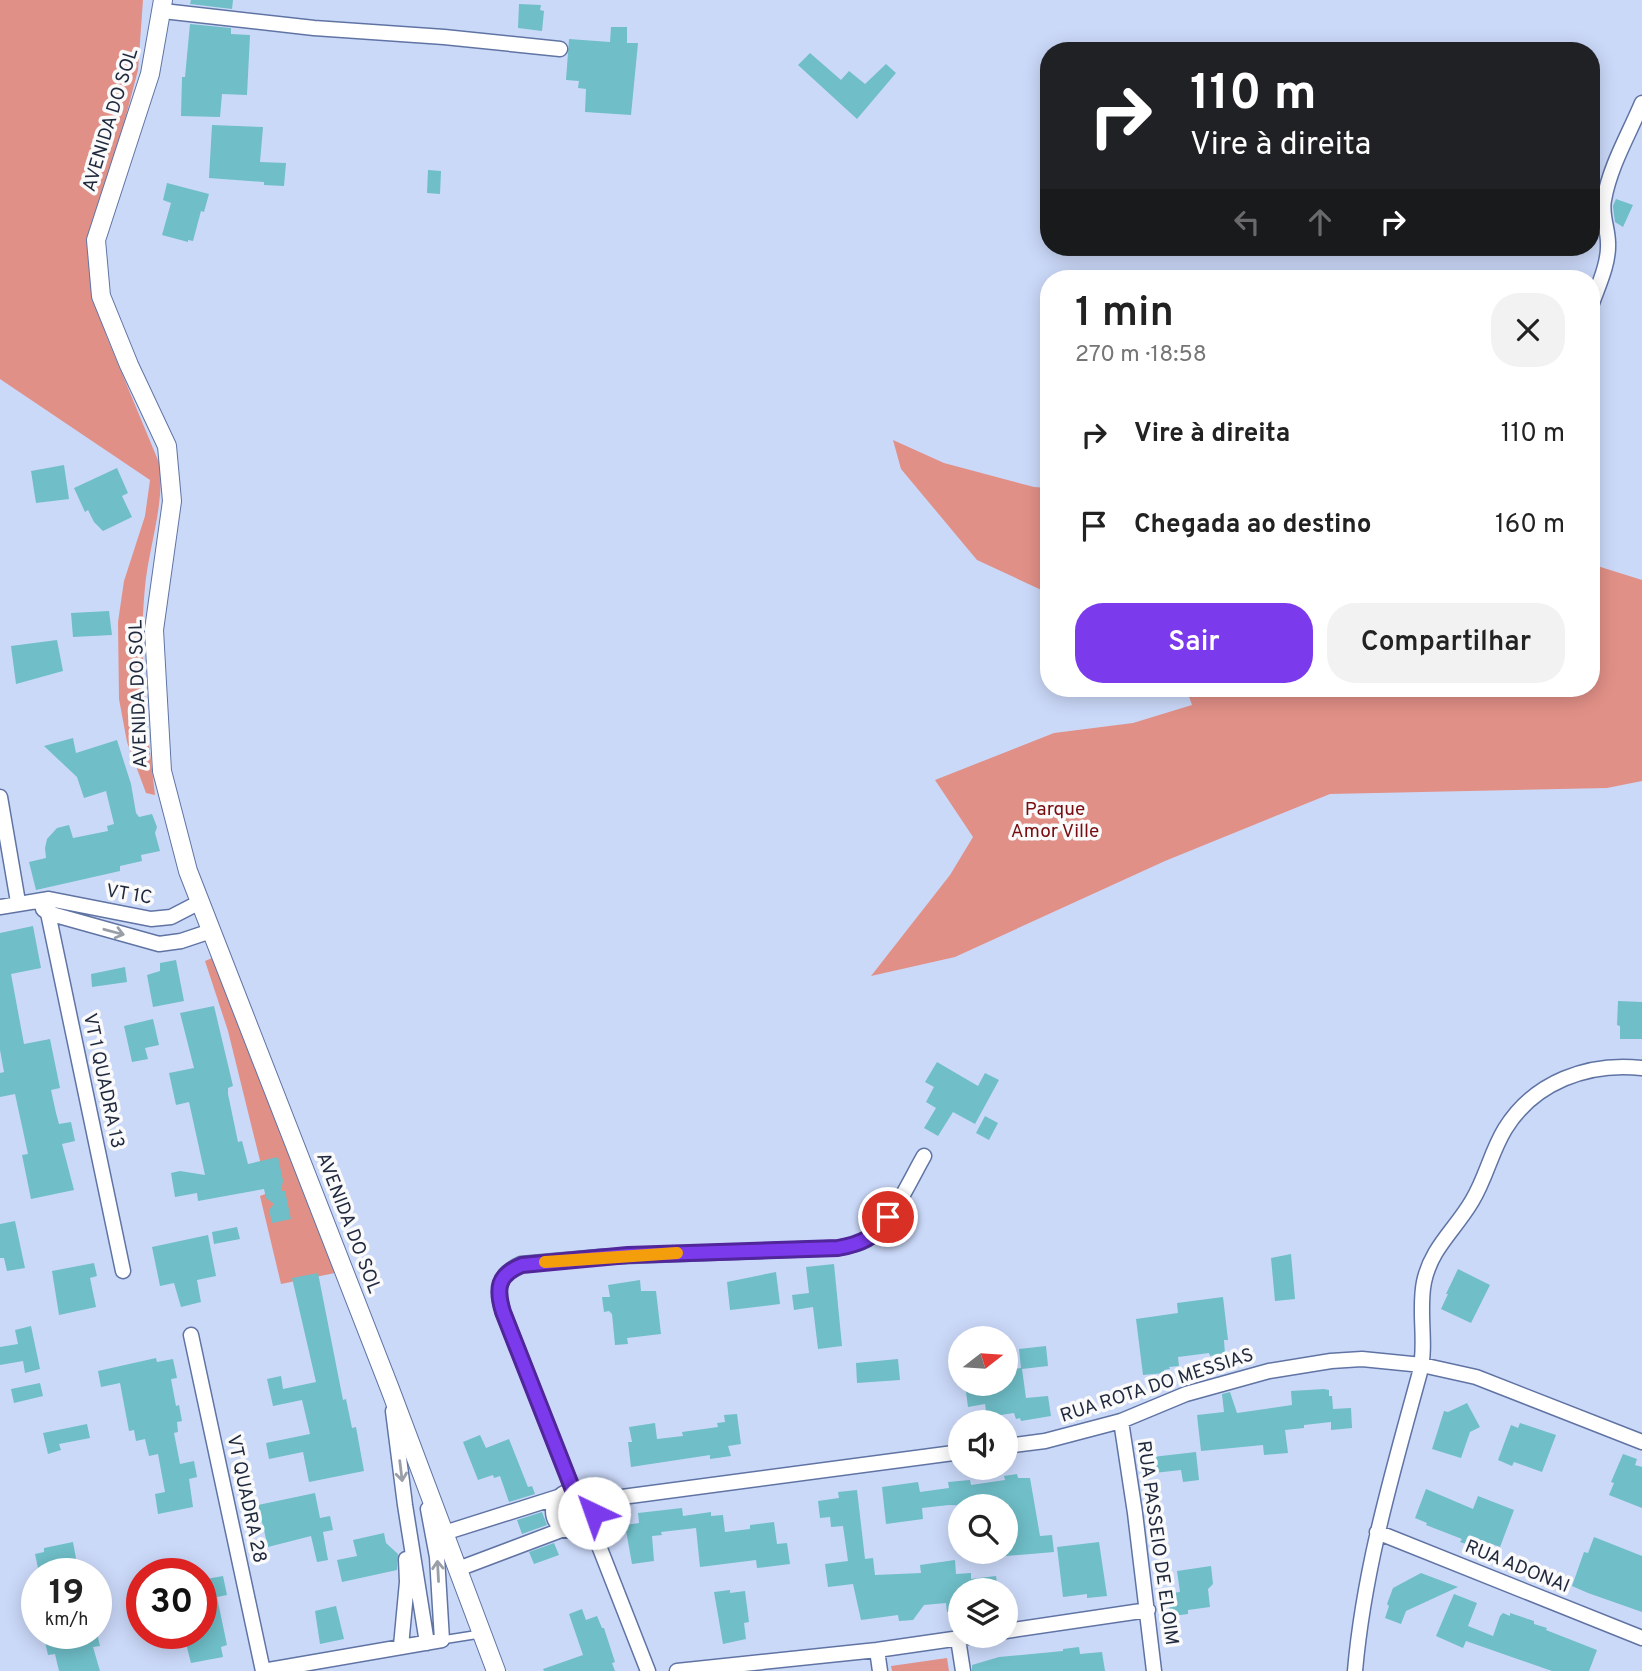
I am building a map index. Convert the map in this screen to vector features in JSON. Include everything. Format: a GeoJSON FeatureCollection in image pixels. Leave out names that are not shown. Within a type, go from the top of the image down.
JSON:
{"type":"FeatureCollection","features":[{"type":"Feature","properties":{"kind":"street"},"geometry":{"type":"LineString","coordinates":[[163,6],[314,28],[560,49]]}},
{"type":"Feature","properties":{"kind":"street","name":"AVENIDA DO SOL"},"geometry":{"type":"LineString","coordinates":[[163,6],[150,74],[96,240],[101,296],[129,365],[167,446],[172,501],[154,630],[162,771],[188,871],[390,1389],[496,1671]]}},
{"type":"Feature","properties":{"kind":"street"},"geometry":{"type":"LineString","coordinates":[[1600,278],[1609,242],[1603,212],[1604,200],[1642,103]]}},
{"type":"Feature","properties":{"kind":"street"},"geometry":{"type":"LineString","coordinates":[[0,797],[18,902]]}},
{"type":"Feature","properties":{"kind":"street"},"geometry":{"type":"LineString","coordinates":[[0,907],[18,902],[33,902],[159,944],[181,941],[211,931]]}},
{"type":"Feature","properties":{"kind":"street","name":"VT 1C"},"geometry":{"type":"LineString","coordinates":[[49,906],[151,919],[171,917],[200,902]]}},
{"type":"Feature","properties":{"kind":"street","name":"VT 1 QUADRA 13"},"geometry":{"type":"LineString","coordinates":[[49,906],[123,1271]]}},
{"type":"Feature","properties":{"kind":"street"},"geometry":{"type":"LineString","coordinates":[[151,919],[159,944]]}},
{"type":"Feature","properties":{"kind":"street"},"geometry":{"type":"LineString","coordinates":[[1355,1671],[1360,1620],[1377,1532],[1422,1365],[1421,1306],[1424,1282],[1432,1257],[1465,1214],[1482,1185],[1493,1154],[1506,1129],[1525,1103],[1541,1090],[1565,1078],[1599,1068],[1642,1068]]}},
{"type":"Feature","properties":{"kind":"street"},"geometry":{"type":"LineString","coordinates":[[573,1490],[503,1312],[499,1298],[503,1276],[522,1265],[586,1258],[838,1248],[854,1245],[866,1241],[882,1227],[924,1156]]}},
{"type":"Feature","properties":{"kind":"street","name":"VT QUADRA 28"},"geometry":{"type":"LineString","coordinates":[[191,1335],[263,1671]]}},
{"type":"Feature","properties":{"kind":"street","name":"RUA ROTA DO MESSIAS"},"geometry":{"type":"LineString","coordinates":[[1018,1444],[1045,1441],[1121,1420],[1186,1394],[1269,1371],[1362,1359],[1422,1365],[1476,1377],[1642,1442]]}},
{"type":"Feature","properties":{"kind":"street"},"geometry":{"type":"LineString","coordinates":[[390,1389],[427,1643]]}},
{"type":"Feature","properties":{"kind":"street","name":"RUA PASSEIO DE ELOIM"},"geometry":{"type":"LineString","coordinates":[[1121,1420],[1154,1671]]}},
{"type":"Feature","properties":{"kind":"street"},"geometry":{"type":"LineString","coordinates":[[592,1501],[948,1454]]}},
{"type":"Feature","properties":{"kind":"street"},"geometry":{"type":"LineString","coordinates":[[263,1671],[442,1640],[436,1540],[417,1460]]}},
{"type":"Feature","properties":{"kind":"street"},"geometry":{"type":"LineString","coordinates":[[444,1533],[573,1490],[581,1492],[592,1501],[594,1513],[590,1523],[583,1529],[564,1529],[553,1514],[558,1497]]}},
{"type":"Feature","properties":{"kind":"street"},"geometry":{"type":"LineString","coordinates":[[401,1646],[407,1582],[405,1505]]}},
{"type":"Feature","properties":{"kind":"street"},"geometry":{"type":"LineString","coordinates":[[590,1523],[648,1671]]}},
{"type":"Feature","properties":{"kind":"street"},"geometry":{"type":"LineString","coordinates":[[457,1569],[564,1529]]}},
{"type":"Feature","properties":{"kind":"street","name":"RUA ADONAI"},"geometry":{"type":"LineString","coordinates":[[1377,1532],[1642,1639]]}},
{"type":"Feature","properties":{"kind":"street"},"geometry":{"type":"LineString","coordinates":[[1018,1629],[1147,1610]]}},
{"type":"Feature","properties":{"kind":"street"},"geometry":{"type":"LineString","coordinates":[[677,1671],[948,1640]]}},
{"type":"Feature","properties":{"kind":"street"},"geometry":{"type":"LineString","coordinates":[[959,1648],[963,1671]]}},
{"type":"Feature","properties":{"kind":"street"},"geometry":{"type":"LineString","coordinates":[[877,1650],[880,1671]]}},
{"type":"Feature","properties":{"kind":"lane"},"geometry":{"type":"LineString","coordinates":[[442,1640],[482,1634]]}},
{"type":"Feature","properties":{"kind":"green space"},"geometry":{"type":"Polygon","coordinates":[[[0,0],[143,0],[138,70],[91,249],[106,335],[160,465],[160,496],[145,587],[142,639],[144,691],[155,795],[146,793],[127,742],[119,699],[118,622],[124,581],[145,516],[150,480],[0,379],[0,0]]]}},
{"type":"Feature","properties":{"kind":"green space"},"geometry":{"type":"Polygon","coordinates":[[[893,440],[944,463],[1040,487],[1040,589],[977,560],[901,469],[893,440]]]}},
{"type":"Feature","properties":{"kind":"green space","name":"Parque Amor Ville"},"geometry":{"type":"Polygon","coordinates":[[[1600,567],[1642,580],[1642,781],[1607,788],[1330,794],[1165,861],[955,957],[871,976],[950,875],[973,837],[935,780],[1054,733],[1133,723],[1192,705],[1189,697],[1600,697],[1600,567]]]}},
{"type":"Feature","properties":{"kind":"green space"},"geometry":{"type":"Polygon","coordinates":[[[212,958],[335,1273],[281,1284],[260,1196],[268,1193],[228,1031],[205,961],[212,958]]]}},
{"type":"Feature","properties":{"kind":"green space"},"geometry":{"type":"Polygon","coordinates":[[[947,1658],[949,1671],[892,1671],[891,1666],[947,1658]]]}},
{"type":"Feature","properties":{"kind":"building"},"geometry":{"type":"Polygon","coordinates":[[[191,0],[233,0],[232,9],[190,4],[191,0]]]}},
{"type":"Feature","properties":{"kind":"building"},"geometry":{"type":"Polygon","coordinates":[[[519,4],[541,5],[540,10],[544,11],[542,31],[518,28],[519,4]]]}},
{"type":"Feature","properties":{"kind":"building"},"geometry":{"type":"Polygon","coordinates":[[[190,24],[231,28],[231,34],[250,35],[247,95],[222,94],[220,117],[181,116],[182,77],[185,77],[190,24]]]}},
{"type":"Feature","properties":{"kind":"building"},"geometry":{"type":"Polygon","coordinates":[[[611,27],[627,27],[627,43],[638,43],[631,115],[585,112],[586,89],[578,88],[579,81],[566,80],[569,39],[610,42],[611,27]]]}},
{"type":"Feature","properties":{"kind":"building"},"geometry":{"type":"Polygon","coordinates":[[[810,53],[841,80],[849,71],[865,84],[886,64],[896,73],[857,119],[798,65],[810,53]]]}},
{"type":"Feature","properties":{"kind":"building"},"geometry":{"type":"Polygon","coordinates":[[[212,125],[263,127],[260,162],[286,163],[284,186],[209,178],[212,125]]]}},
{"type":"Feature","properties":{"kind":"building"},"geometry":{"type":"Polygon","coordinates":[[[428,170],[441,171],[440,194],[427,193],[428,170]]]}},
{"type":"Feature","properties":{"kind":"building"},"geometry":{"type":"Polygon","coordinates":[[[167,183],[209,194],[193,241],[162,235],[171,203],[163,200],[167,183]]]}},
{"type":"Feature","properties":{"kind":"building"},"geometry":{"type":"Polygon","coordinates":[[[1616,199],[1633,205],[1623,227],[1615,222],[1613,206],[1616,199]]]}},
{"type":"Feature","properties":{"kind":"building"},"geometry":{"type":"Polygon","coordinates":[[[64,465],[69,499],[36,503],[31,471],[64,465]]]}},
{"type":"Feature","properties":{"kind":"building"},"geometry":{"type":"Polygon","coordinates":[[[117,468],[128,493],[122,496],[132,517],[103,531],[88,510],[85,512],[74,488],[117,468]]]}},
{"type":"Feature","properties":{"kind":"building"},"geometry":{"type":"Polygon","coordinates":[[[109,611],[112,635],[73,637],[71,613],[109,611]]]}},
{"type":"Feature","properties":{"kind":"building"},"geometry":{"type":"Polygon","coordinates":[[[57,640],[63,671],[16,684],[11,646],[57,640]]]}},
{"type":"Feature","properties":{"kind":"building"},"geometry":{"type":"Polygon","coordinates":[[[73,738],[76,753],[117,740],[131,784],[136,813],[139,817],[152,814],[157,827],[155,833],[160,851],[141,855],[142,861],[120,866],[120,871],[36,890],[29,862],[46,858],[47,839],[57,828],[69,825],[73,838],[108,831],[107,826],[114,824],[106,791],[84,798],[77,777],[44,746],[73,738]]]}},
{"type":"Feature","properties":{"kind":"building"},"geometry":{"type":"Polygon","coordinates":[[[33,926],[41,968],[11,974],[24,1044],[50,1039],[60,1088],[51,1090],[56,1113],[59,1124],[71,1122],[75,1141],[62,1144],[74,1190],[31,1199],[22,1155],[28,1154],[15,1094],[0,1097],[0,1073],[4,1072],[0,1050],[0,933],[33,926]]]}},
{"type":"Feature","properties":{"kind":"building"},"geometry":{"type":"Polygon","coordinates":[[[176,960],[184,1001],[153,1007],[147,975],[160,971],[160,963],[176,960]]]}},
{"type":"Feature","properties":{"kind":"building"},"geometry":{"type":"Polygon","coordinates":[[[125,967],[127,982],[92,987],[91,974],[125,967]]]}},
{"type":"Feature","properties":{"kind":"building"},"geometry":{"type":"Polygon","coordinates":[[[1618,1001],[1642,1002],[1642,1039],[1620,1039],[1620,1026],[1617,1025],[1618,1001]]]}},
{"type":"Feature","properties":{"kind":"building"},"geometry":{"type":"Polygon","coordinates":[[[214,1006],[233,1086],[228,1088],[228,1094],[238,1142],[242,1141],[248,1164],[278,1157],[283,1181],[281,1191],[285,1191],[291,1219],[272,1223],[269,1210],[274,1204],[266,1198],[264,1189],[198,1201],[197,1193],[175,1197],[171,1173],[180,1171],[205,1175],[189,1102],[176,1105],[169,1073],[194,1068],[180,1013],[214,1006]]]}},
{"type":"Feature","properties":{"kind":"building"},"geometry":{"type":"Polygon","coordinates":[[[153,1019],[159,1045],[145,1048],[148,1059],[132,1062],[124,1026],[153,1019]]]}},
{"type":"Feature","properties":{"kind":"building"},"geometry":{"type":"Polygon","coordinates":[[[937,1062],[978,1086],[985,1073],[999,1080],[975,1124],[953,1112],[938,1136],[924,1128],[936,1108],[926,1102],[934,1087],[925,1082],[937,1062]]]}},
{"type":"Feature","properties":{"kind":"building"},"geometry":{"type":"Polygon","coordinates":[[[985,1116],[998,1123],[989,1140],[976,1133],[985,1116]]]}},
{"type":"Feature","properties":{"kind":"building"},"geometry":{"type":"Polygon","coordinates":[[[15,1221],[25,1268],[7,1271],[4,1258],[0,1258],[0,1224],[15,1221]]]}},
{"type":"Feature","properties":{"kind":"building"},"geometry":{"type":"Polygon","coordinates":[[[237,1227],[240,1239],[214,1244],[212,1232],[237,1227]]]}},
{"type":"Feature","properties":{"kind":"building"},"geometry":{"type":"Polygon","coordinates":[[[208,1235],[216,1276],[197,1280],[201,1302],[181,1307],[174,1283],[160,1286],[152,1247],[208,1235]]]}},
{"type":"Feature","properties":{"kind":"building"},"geometry":{"type":"Polygon","coordinates":[[[1291,1254],[1295,1299],[1275,1301],[1271,1258],[1291,1254]]]}},
{"type":"Feature","properties":{"kind":"building"},"geometry":{"type":"Polygon","coordinates":[[[94,1263],[97,1276],[90,1278],[96,1307],[59,1315],[52,1271],[94,1263]]]}},
{"type":"Feature","properties":{"kind":"building"},"geometry":{"type":"Polygon","coordinates":[[[834,1264],[842,1346],[818,1349],[813,1307],[794,1310],[792,1295],[809,1293],[806,1267],[834,1264]]]}},
{"type":"Feature","properties":{"kind":"building"},"geometry":{"type":"Polygon","coordinates":[[[1458,1269],[1490,1285],[1471,1323],[1441,1309],[1458,1269]]]}},
{"type":"Feature","properties":{"kind":"building"},"geometry":{"type":"Polygon","coordinates":[[[776,1272],[780,1304],[730,1310],[727,1282],[776,1272]]]}},
{"type":"Feature","properties":{"kind":"building"},"geometry":{"type":"Polygon","coordinates":[[[318,1273],[343,1400],[346,1399],[352,1428],[356,1427],[364,1471],[309,1482],[303,1452],[269,1459],[266,1443],[310,1434],[302,1400],[273,1406],[267,1379],[281,1376],[283,1389],[316,1382],[292,1278],[318,1273]]]}},
{"type":"Feature","properties":{"kind":"building"},"geometry":{"type":"Polygon","coordinates":[[[640,1280],[641,1291],[656,1291],[661,1334],[627,1338],[628,1344],[615,1345],[612,1314],[609,1311],[604,1312],[602,1297],[610,1297],[608,1285],[640,1280]]]}},
{"type":"Feature","properties":{"kind":"building"},"geometry":{"type":"Polygon","coordinates":[[[1223,1297],[1228,1340],[1224,1340],[1225,1354],[1178,1357],[1179,1366],[1169,1367],[1164,1373],[1143,1375],[1136,1319],[1178,1313],[1177,1303],[1223,1297]]]}},
{"type":"Feature","properties":{"kind":"building"},"geometry":{"type":"Polygon","coordinates":[[[31,1326],[40,1369],[25,1373],[23,1361],[0,1365],[0,1347],[18,1344],[15,1330],[31,1326]]]}},
{"type":"Feature","properties":{"kind":"building"},"geometry":{"type":"Polygon","coordinates":[[[1046,1346],[1048,1366],[1022,1369],[1026,1398],[1048,1396],[1051,1416],[1021,1421],[1018,1418],[1018,1410],[986,1410],[985,1404],[968,1407],[967,1396],[1018,1396],[1018,1368],[1021,1368],[1019,1349],[1046,1346]]]}},
{"type":"Feature","properties":{"kind":"building"},"geometry":{"type":"Polygon","coordinates":[[[156,1358],[157,1362],[173,1359],[177,1378],[171,1379],[182,1421],[177,1422],[178,1432],[174,1433],[180,1464],[194,1461],[197,1477],[189,1479],[193,1507],[158,1514],[155,1494],[165,1492],[158,1454],[149,1456],[145,1439],[136,1441],[134,1430],[129,1431],[120,1383],[101,1387],[98,1371],[156,1358]]]}},
{"type":"Feature","properties":{"kind":"building"},"geometry":{"type":"Polygon","coordinates":[[[898,1359],[900,1380],[857,1383],[856,1363],[898,1359]]]}},
{"type":"Feature","properties":{"kind":"building"},"geometry":{"type":"Polygon","coordinates":[[[40,1383],[43,1396],[14,1403],[11,1389],[40,1383]]]}},
{"type":"Feature","properties":{"kind":"building"},"geometry":{"type":"Polygon","coordinates":[[[1329,1390],[1329,1396],[1332,1396],[1333,1409],[1351,1408],[1352,1428],[1331,1430],[1331,1422],[1285,1430],[1288,1453],[1264,1455],[1263,1445],[1201,1451],[1197,1415],[1224,1412],[1222,1394],[1230,1392],[1237,1413],[1292,1405],[1291,1391],[1329,1390]]]}},
{"type":"Feature","properties":{"kind":"building"},"geometry":{"type":"Polygon","coordinates":[[[1467,1403],[1480,1427],[1470,1432],[1461,1458],[1432,1449],[1444,1411],[1448,1412],[1467,1403]]]}},
{"type":"Feature","properties":{"kind":"building"},"geometry":{"type":"Polygon","coordinates":[[[737,1414],[741,1444],[728,1446],[731,1456],[710,1459],[710,1455],[631,1467],[628,1442],[632,1442],[629,1427],[655,1423],[657,1439],[683,1436],[682,1432],[718,1427],[717,1423],[725,1422],[724,1415],[737,1414]]]}},
{"type":"Feature","properties":{"kind":"building"},"geometry":{"type":"Polygon","coordinates":[[[1520,1423],[1556,1435],[1542,1472],[1514,1462],[1512,1466],[1498,1460],[1511,1425],[1518,1428],[1520,1423]]]}},
{"type":"Feature","properties":{"kind":"building"},"geometry":{"type":"Polygon","coordinates":[[[87,1424],[90,1438],[59,1444],[61,1450],[48,1454],[43,1433],[87,1424]]]}},
{"type":"Feature","properties":{"kind":"building"},"geometry":{"type":"Polygon","coordinates":[[[480,1435],[486,1448],[509,1439],[528,1487],[532,1486],[535,1494],[509,1502],[500,1476],[494,1478],[493,1475],[478,1480],[463,1442],[480,1435]]]}},
{"type":"Feature","properties":{"kind":"building"},"geometry":{"type":"Polygon","coordinates":[[[1196,1452],[1199,1480],[1183,1482],[1181,1470],[1154,1473],[1152,1457],[1196,1452]]]}},
{"type":"Feature","properties":{"kind":"building"},"geometry":{"type":"Polygon","coordinates":[[[1623,1454],[1637,1459],[1635,1465],[1642,1467],[1642,1508],[1609,1495],[1614,1483],[1611,1482],[1623,1454]]]}},
{"type":"Feature","properties":{"kind":"building"},"geometry":{"type":"Polygon","coordinates":[[[1030,1478],[1040,1536],[1052,1535],[1054,1552],[1018,1555],[1018,1494],[948,1494],[948,1505],[922,1508],[923,1519],[886,1524],[882,1487],[918,1482],[920,1492],[949,1488],[948,1482],[970,1480],[971,1485],[1030,1478]]]}},
{"type":"Feature","properties":{"kind":"building"},"geometry":{"type":"Polygon","coordinates":[[[1426,1489],[1473,1509],[1478,1496],[1514,1510],[1500,1547],[1478,1539],[1475,1547],[1460,1542],[1462,1539],[1415,1518],[1426,1489]]]}},
{"type":"Feature","properties":{"kind":"building"},"geometry":{"type":"Polygon","coordinates":[[[857,1490],[865,1559],[873,1558],[875,1575],[921,1573],[920,1565],[948,1561],[948,1564],[955,1564],[956,1574],[971,1573],[971,1578],[948,1578],[948,1612],[946,1603],[924,1605],[913,1620],[899,1621],[898,1615],[861,1620],[853,1584],[828,1587],[825,1564],[848,1561],[843,1526],[831,1527],[830,1517],[820,1518],[818,1501],[839,1498],[838,1492],[857,1490]]]}},
{"type":"Feature","properties":{"kind":"building"},"geometry":{"type":"Polygon","coordinates":[[[315,1493],[320,1518],[330,1516],[333,1530],[323,1532],[328,1560],[317,1562],[311,1536],[268,1547],[258,1505],[315,1493]]]}},
{"type":"Feature","properties":{"kind":"building"},"geometry":{"type":"Polygon","coordinates":[[[682,1508],[683,1516],[711,1512],[711,1516],[723,1515],[725,1532],[774,1522],[777,1544],[787,1543],[790,1564],[757,1568],[756,1560],[700,1567],[696,1528],[661,1532],[662,1535],[652,1536],[654,1561],[632,1564],[625,1525],[639,1523],[638,1513],[682,1508]]]}},
{"type":"Feature","properties":{"kind":"building"},"geometry":{"type":"Polygon","coordinates":[[[542,1512],[547,1525],[522,1534],[517,1520],[542,1512]]]}},
{"type":"Feature","properties":{"kind":"building"},"geometry":{"type":"Polygon","coordinates":[[[384,1533],[386,1543],[398,1554],[397,1570],[342,1582],[337,1560],[357,1556],[353,1540],[384,1533]]]}},
{"type":"Feature","properties":{"kind":"building"},"geometry":{"type":"Polygon","coordinates":[[[1594,1537],[1642,1556],[1642,1612],[1572,1586],[1584,1552],[1588,1553],[1594,1537]]]}},
{"type":"Feature","properties":{"kind":"building"},"geometry":{"type":"Polygon","coordinates":[[[73,1542],[76,1558],[36,1558],[35,1554],[44,1552],[44,1548],[73,1542]]]}},
{"type":"Feature","properties":{"kind":"building"},"geometry":{"type":"Polygon","coordinates":[[[1099,1542],[1107,1596],[1087,1598],[1087,1594],[1063,1597],[1057,1547],[1099,1542]]]}},
{"type":"Feature","properties":{"kind":"building"},"geometry":{"type":"Polygon","coordinates":[[[554,1543],[559,1555],[534,1564],[529,1552],[554,1543]]]}},
{"type":"Feature","properties":{"kind":"building"},"geometry":{"type":"Polygon","coordinates":[[[1211,1566],[1213,1584],[1208,1589],[1210,1607],[1188,1610],[1188,1614],[1173,1616],[1168,1598],[1171,1593],[1180,1592],[1177,1571],[1211,1566]]]}},
{"type":"Feature","properties":{"kind":"building"},"geometry":{"type":"Polygon","coordinates":[[[1421,1573],[1458,1587],[1406,1611],[1401,1624],[1385,1618],[1393,1588],[1421,1573]]]}},
{"type":"Feature","properties":{"kind":"building"},"geometry":{"type":"Polygon","coordinates":[[[223,1576],[227,1595],[217,1597],[217,1577],[223,1576]]]}},
{"type":"Feature","properties":{"kind":"building"},"geometry":{"type":"Polygon","coordinates":[[[730,1590],[730,1593],[745,1591],[749,1622],[744,1623],[746,1639],[723,1644],[714,1592],[730,1590]]]}},
{"type":"Feature","properties":{"kind":"building"},"geometry":{"type":"Polygon","coordinates":[[[1454,1594],[1477,1603],[1468,1626],[1493,1636],[1500,1616],[1503,1613],[1510,1616],[1510,1613],[1597,1650],[1589,1671],[1552,1671],[1466,1641],[1463,1648],[1436,1636],[1454,1594]]]}},
{"type":"Feature","properties":{"kind":"building"},"geometry":{"type":"Polygon","coordinates":[[[217,1597],[227,1645],[221,1647],[223,1657],[191,1663],[187,1649],[217,1649],[217,1597]]]}},
{"type":"Feature","properties":{"kind":"building"},"geometry":{"type":"Polygon","coordinates":[[[336,1606],[344,1639],[320,1644],[315,1611],[336,1606]]]}},
{"type":"Feature","properties":{"kind":"building"},"geometry":{"type":"Polygon","coordinates":[[[582,1609],[586,1620],[597,1616],[604,1628],[615,1662],[612,1663],[615,1671],[544,1671],[543,1669],[583,1655],[569,1614],[582,1609]]]}},
{"type":"Feature","properties":{"kind":"building"},"geometry":{"type":"Polygon","coordinates":[[[1079,1647],[1080,1654],[1102,1652],[1105,1671],[972,1671],[972,1665],[999,1657],[1079,1647]]]}},
{"type":"Feature","properties":{"kind":"building"},"geometry":{"type":"Polygon","coordinates":[[[47,1649],[94,1649],[100,1671],[59,1671],[55,1654],[48,1655],[47,1649]]]}},
{"type":"Feature","properties":{"kind":"slow traffic"},"geometry":{"type":"LineString","coordinates":[[545,1262],[677,1253]]}},
{"type":"Feature","properties":{"kind":"route"},"geometry":{"type":"LineString","coordinates":[[594,1513],[592,1501],[588,1496],[573,1490],[503,1312],[499,1298],[499,1286],[503,1276],[522,1265],[600,1257],[838,1248],[866,1241],[876,1234],[888,1217]]}}]}
